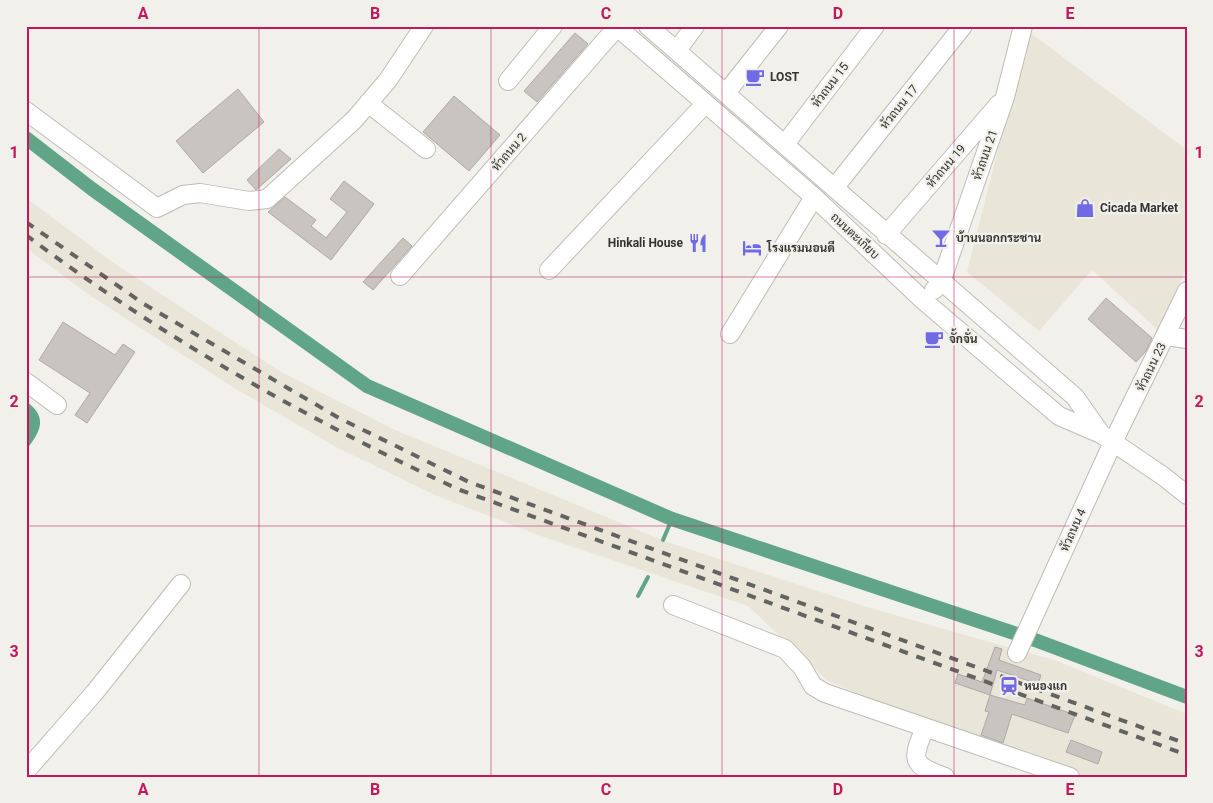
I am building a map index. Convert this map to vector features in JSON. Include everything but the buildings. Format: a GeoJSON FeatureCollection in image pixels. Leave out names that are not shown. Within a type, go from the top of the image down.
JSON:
{"type":"FeatureCollection","features":[{"type":"Feature","properties":{"kind":"street"},"geometry":{"type":"LineString","coordinates":[[26,110],[156,208],[183,196],[200,193],[249,201],[267,199],[354,120],[388,80],[424,26]]}},
{"type":"Feature","properties":{"kind":"street"},"geometry":{"type":"LineString","coordinates":[[508,82],[553,26]]}},
{"type":"Feature","properties":{"kind":"street","name":"ถนนตะเกียบ"},"geometry":{"type":"LineString","coordinates":[[648,26],[835,187],[886,235],[1075,397],[1107,438]]}},
{"type":"Feature","properties":{"kind":"street"},"geometry":{"type":"LineString","coordinates":[[676,50],[695,26]]}},
{"type":"Feature","properties":{"kind":"street"},"geometry":{"type":"LineString","coordinates":[[726,93],[779,26]]}},
{"type":"Feature","properties":{"kind":"street","name":"หัวถนน 15"},"geometry":{"type":"LineString","coordinates":[[785,144],[875,26]]}},
{"type":"Feature","properties":{"kind":"street","name":"หัวถนน 17"},"geometry":{"type":"LineString","coordinates":[[835,187],[963,26]]}},
{"type":"Feature","properties":{"kind":"street","name":"หัวถนน 21"},"geometry":{"type":"LineString","coordinates":[[941,282],[1005,97],[1023,26]]}},
{"type":"Feature","properties":{"kind":"street","name":"ถนนตะเกียบ"},"geometry":{"type":"LineString","coordinates":[[617,27],[814,196],[924,301],[1059,416],[1107,438],[1187,496]]}},
{"type":"Feature","properties":{"kind":"street","name":"หัวถนน 2"},"geometry":{"type":"LineString","coordinates":[[400,276],[617,27]]}},
{"type":"Feature","properties":{"kind":"street","name":"หัวถนน 19"},"geometry":{"type":"LineString","coordinates":[[886,235],[1005,97]]}},
{"type":"Feature","properties":{"kind":"street"},"geometry":{"type":"LineString","coordinates":[[368,103],[426,149]]}},
{"type":"Feature","properties":{"kind":"street"},"geometry":{"type":"LineString","coordinates":[[549,270],[705,104]]}},
{"type":"Feature","properties":{"kind":"street"},"geometry":{"type":"LineString","coordinates":[[730,334],[814,196]]}},
{"type":"Feature","properties":{"kind":"street"},"geometry":{"type":"LineString","coordinates":[[851,233],[866,216]]}},
{"type":"Feature","properties":{"kind":"street"},"geometry":{"type":"LineString","coordinates":[[924,301],[941,282]]}},
{"type":"Feature","properties":{"kind":"street","name":"หัวถนน 23"},"geometry":{"type":"LineString","coordinates":[[1107,438],[1166,336],[1187,291]]}},
{"type":"Feature","properties":{"kind":"street"},"geometry":{"type":"LineString","coordinates":[[1166,336],[1187,339]]}},
{"type":"Feature","properties":{"kind":"street"},"geometry":{"type":"LineString","coordinates":[[26,382],[57,405]]}},
{"type":"Feature","properties":{"kind":"street","name":"หัวถนน 4"},"geometry":{"type":"LineString","coordinates":[[1017,653],[1033,619],[1107,438]]}},
{"type":"Feature","properties":{"kind":"street"},"geometry":{"type":"LineString","coordinates":[[26,771],[95,692],[181,584]]}},
{"type":"Feature","properties":{"kind":"street"},"geometry":{"type":"LineString","coordinates":[[674,605],[785,649],[802,667],[813,686],[825,693],[1070,777]]}},
{"type":"Feature","properties":{"kind":"street"},"geometry":{"type":"LineString","coordinates":[[925,728],[915,751],[917,761],[925,770],[945,777]]}},
{"type":"Feature","properties":{"kind":"shaded area","name":"Cicada Market"},"geometry":{"type":"Polygon","coordinates":[[[1028,31],[1187,150],[1187,267],[1158,330],[1092,270],[1039,331],[967,272],[1028,31]]]}},
{"type":"Feature","properties":{"kind":"shaded area"},"geometry":{"type":"Polygon","coordinates":[[[26,198],[118,266],[281,372],[395,430],[667,542],[867,607],[1057,661],[1187,714],[1187,777],[1086,777],[884,705],[828,681],[748,606],[538,535],[435,495],[336,447],[236,389],[89,295],[26,248],[26,198]]]}},
{"type":"Feature","properties":{"kind":"shaded area"},"geometry":{"type":"Polygon","coordinates":[[[26,401],[38,413],[40,425],[35,437],[26,450],[26,401]]]}},
{"type":"Feature","properties":{"kind":"waterway"},"geometry":{"type":"LineString","coordinates":[[26,138],[92,189],[367,386],[672,519],[1035,640],[1187,697]]}},
{"type":"Feature","properties":{"kind":"waterway"},"geometry":{"type":"LineString","coordinates":[[663,540],[672,519]]}},
{"type":"Feature","properties":{"kind":"waterway"},"geometry":{"type":"LineString","coordinates":[[638,596],[648,577]]}},
{"type":"Feature","properties":{"kind":"railway"},"geometry":{"type":"LineString","coordinates":[[26,222],[144,304],[339,418],[469,482],[1187,744]]}},
{"type":"Feature","properties":{"kind":"railway"},"geometry":{"type":"LineString","coordinates":[[26,235],[129,308],[236,374],[347,435],[460,490],[1187,755]]}},
{"type":"Feature","properties":{"kind":"place","name":"LOST"},"geometry":{"type":"Point","coordinates":[755,77]}},
{"type":"Feature","properties":{"kind":"place","name":"Cicada Market"},"geometry":{"type":"Point","coordinates":[1085,208]}},
{"type":"Feature","properties":{"kind":"place","name":"บ้านนอกกระชาน"},"geometry":{"type":"Point","coordinates":[941,238]}},
{"type":"Feature","properties":{"kind":"place","name":"Hinkali House"},"geometry":{"type":"Point","coordinates":[698,243]}},
{"type":"Feature","properties":{"kind":"place","name":"โรงแรมนอนดี"},"geometry":{"type":"Point","coordinates":[752,248]}},
{"type":"Feature","properties":{"kind":"place","name":"จั้กจั่น"},"geometry":{"type":"Point","coordinates":[934,339]}},
{"type":"Feature","properties":{"kind":"place","name":"หนองแก"},"geometry":{"type":"Point","coordinates":[1009,686]}}]}
